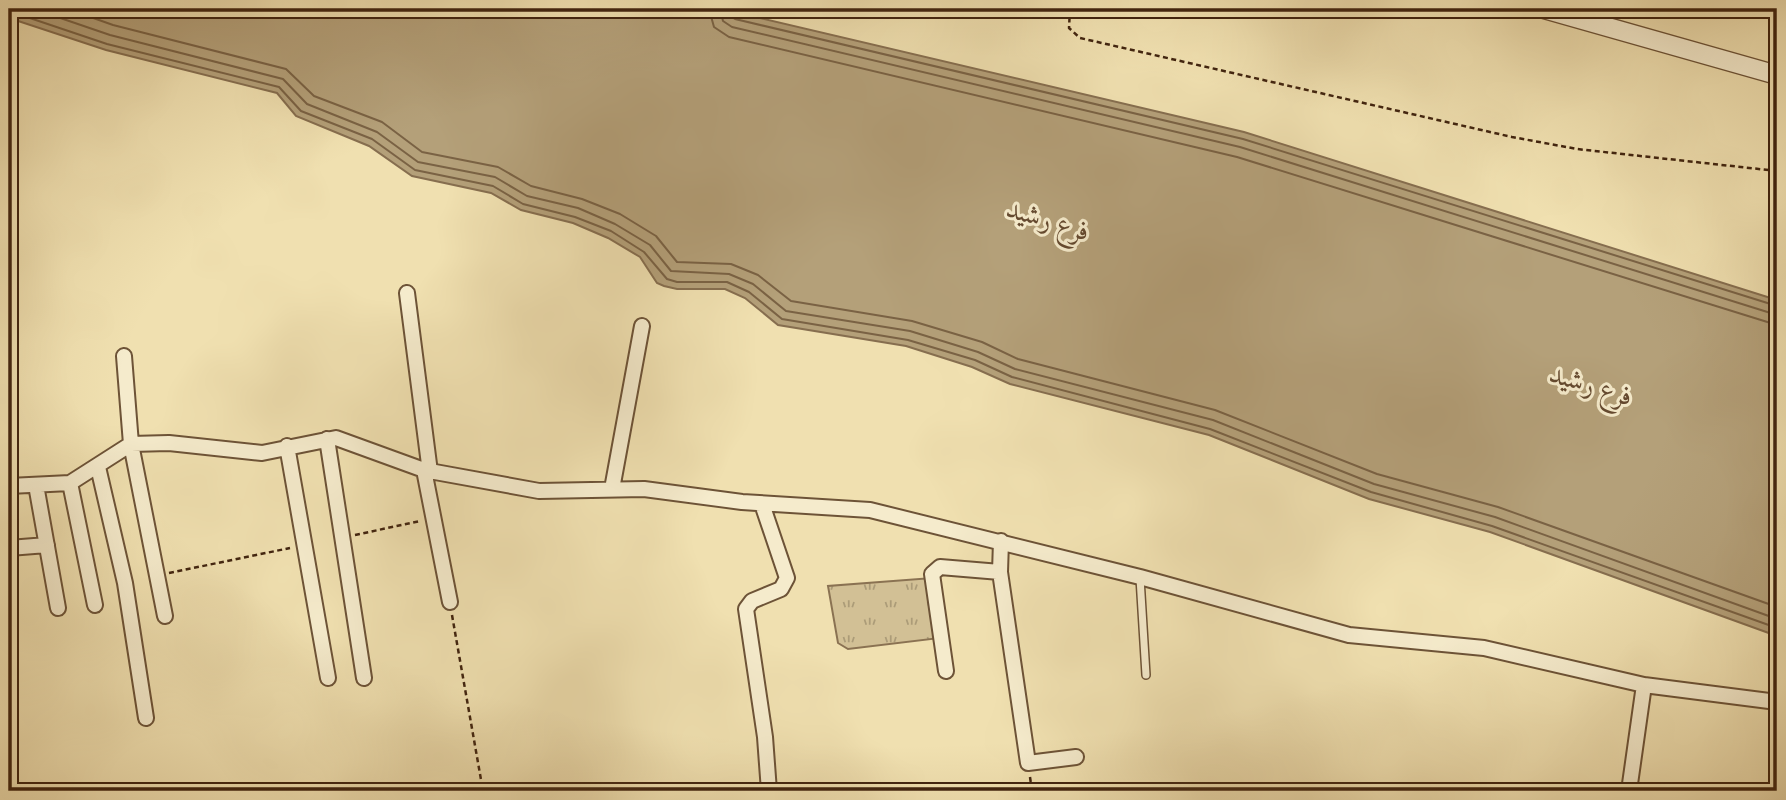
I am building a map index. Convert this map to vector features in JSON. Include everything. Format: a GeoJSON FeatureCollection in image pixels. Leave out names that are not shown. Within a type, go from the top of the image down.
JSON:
{"type":"FeatureCollection","features":[{"type":"Feature","properties":{"kind":"street"},"geometry":{"type":"LineString","coordinates":[[1544,9],[1777,75]]}},
{"type":"Feature","properties":{"kind":"street"},"geometry":{"type":"LineString","coordinates":[[407,293],[427,471],[450,602]]}},
{"type":"Feature","properties":{"kind":"street"},"geometry":{"type":"LineString","coordinates":[[612,489],[642,326]]}},
{"type":"Feature","properties":{"kind":"street"},"geometry":{"type":"LineString","coordinates":[[124,356],[131,444],[165,616]]}},
{"type":"Feature","properties":{"kind":"street"},"geometry":{"type":"LineString","coordinates":[[327,439],[364,678]]}},
{"type":"Feature","properties":{"kind":"street"},"geometry":{"type":"LineString","coordinates":[[9,486],[70,483],[131,444],[169,443],[249,453],[327,439],[346,440],[391,460],[427,471],[539,491],[644,489],[762,504],[870,510],[1140,577],[1349,635],[1484,648],[1644,685],[1777,702]]}},
{"type":"Feature","properties":{"kind":"street"},"geometry":{"type":"LineString","coordinates":[[287,446],[328,678]]}},
{"type":"Feature","properties":{"kind":"street"},"geometry":{"type":"LineString","coordinates":[[98,467],[125,583],[146,718]]}},
{"type":"Feature","properties":{"kind":"street"},"geometry":{"type":"LineString","coordinates":[[70,483],[95,605]]}},
{"type":"Feature","properties":{"kind":"street"},"geometry":{"type":"LineString","coordinates":[[36,485],[58,608]]}},
{"type":"Feature","properties":{"kind":"street"},"geometry":{"type":"LineString","coordinates":[[762,504],[787,578],[781,589],[752,601],[746,609],[765,737],[769,791]]}},
{"type":"Feature","properties":{"kind":"street"},"geometry":{"type":"LineString","coordinates":[[1001,541],[1000,572],[1028,763],[1076,757]]}},
{"type":"Feature","properties":{"kind":"street"},"geometry":{"type":"LineString","coordinates":[[9,548],[47,545]]}},
{"type":"Feature","properties":{"kind":"street"},"geometry":{"type":"LineString","coordinates":[[946,671],[932,574],[940,567],[1000,572]]}},
{"type":"Feature","properties":{"kind":"street"},"geometry":{"type":"LineString","coordinates":[[1629,791],[1644,685]]}},
{"type":"Feature","properties":{"kind":"lane"},"geometry":{"type":"LineString","coordinates":[[1140,577],[1146,675]]}},
{"type":"Feature","properties":{"kind":"path"},"geometry":{"type":"LineString","coordinates":[[1070,9],[1069,28],[1080,37],[1208,68],[1512,137],[1605,152],[1777,171]]}},
{"type":"Feature","properties":{"kind":"path"},"geometry":{"type":"LineString","coordinates":[[341,538],[434,518]]}},
{"type":"Feature","properties":{"kind":"path"},"geometry":{"type":"LineString","coordinates":[[158,576],[306,545]]}},
{"type":"Feature","properties":{"kind":"path"},"geometry":{"type":"LineString","coordinates":[[450,602],[483,791]]}},
{"type":"Feature","properties":{"kind":"green space"},"geometry":{"type":"Polygon","coordinates":[[[932,578],[940,638],[848,649],[838,643],[828,586],[932,578]]]}},
{"type":"Feature","properties":{"kind":"water","name":"فرع رشيد"},"geometry":{"type":"Polygon","coordinates":[[[9,9],[722,9],[1244,132],[1777,300],[1777,636],[1490,532],[1369,499],[1209,435],[1010,384],[972,367],[906,346],[778,325],[745,298],[725,289],[677,289],[664,286],[657,283],[640,257],[608,238],[573,223],[521,210],[491,193],[412,176],[369,146],[296,116],[277,93],[106,50],[9,18],[9,9]]]}}]}
